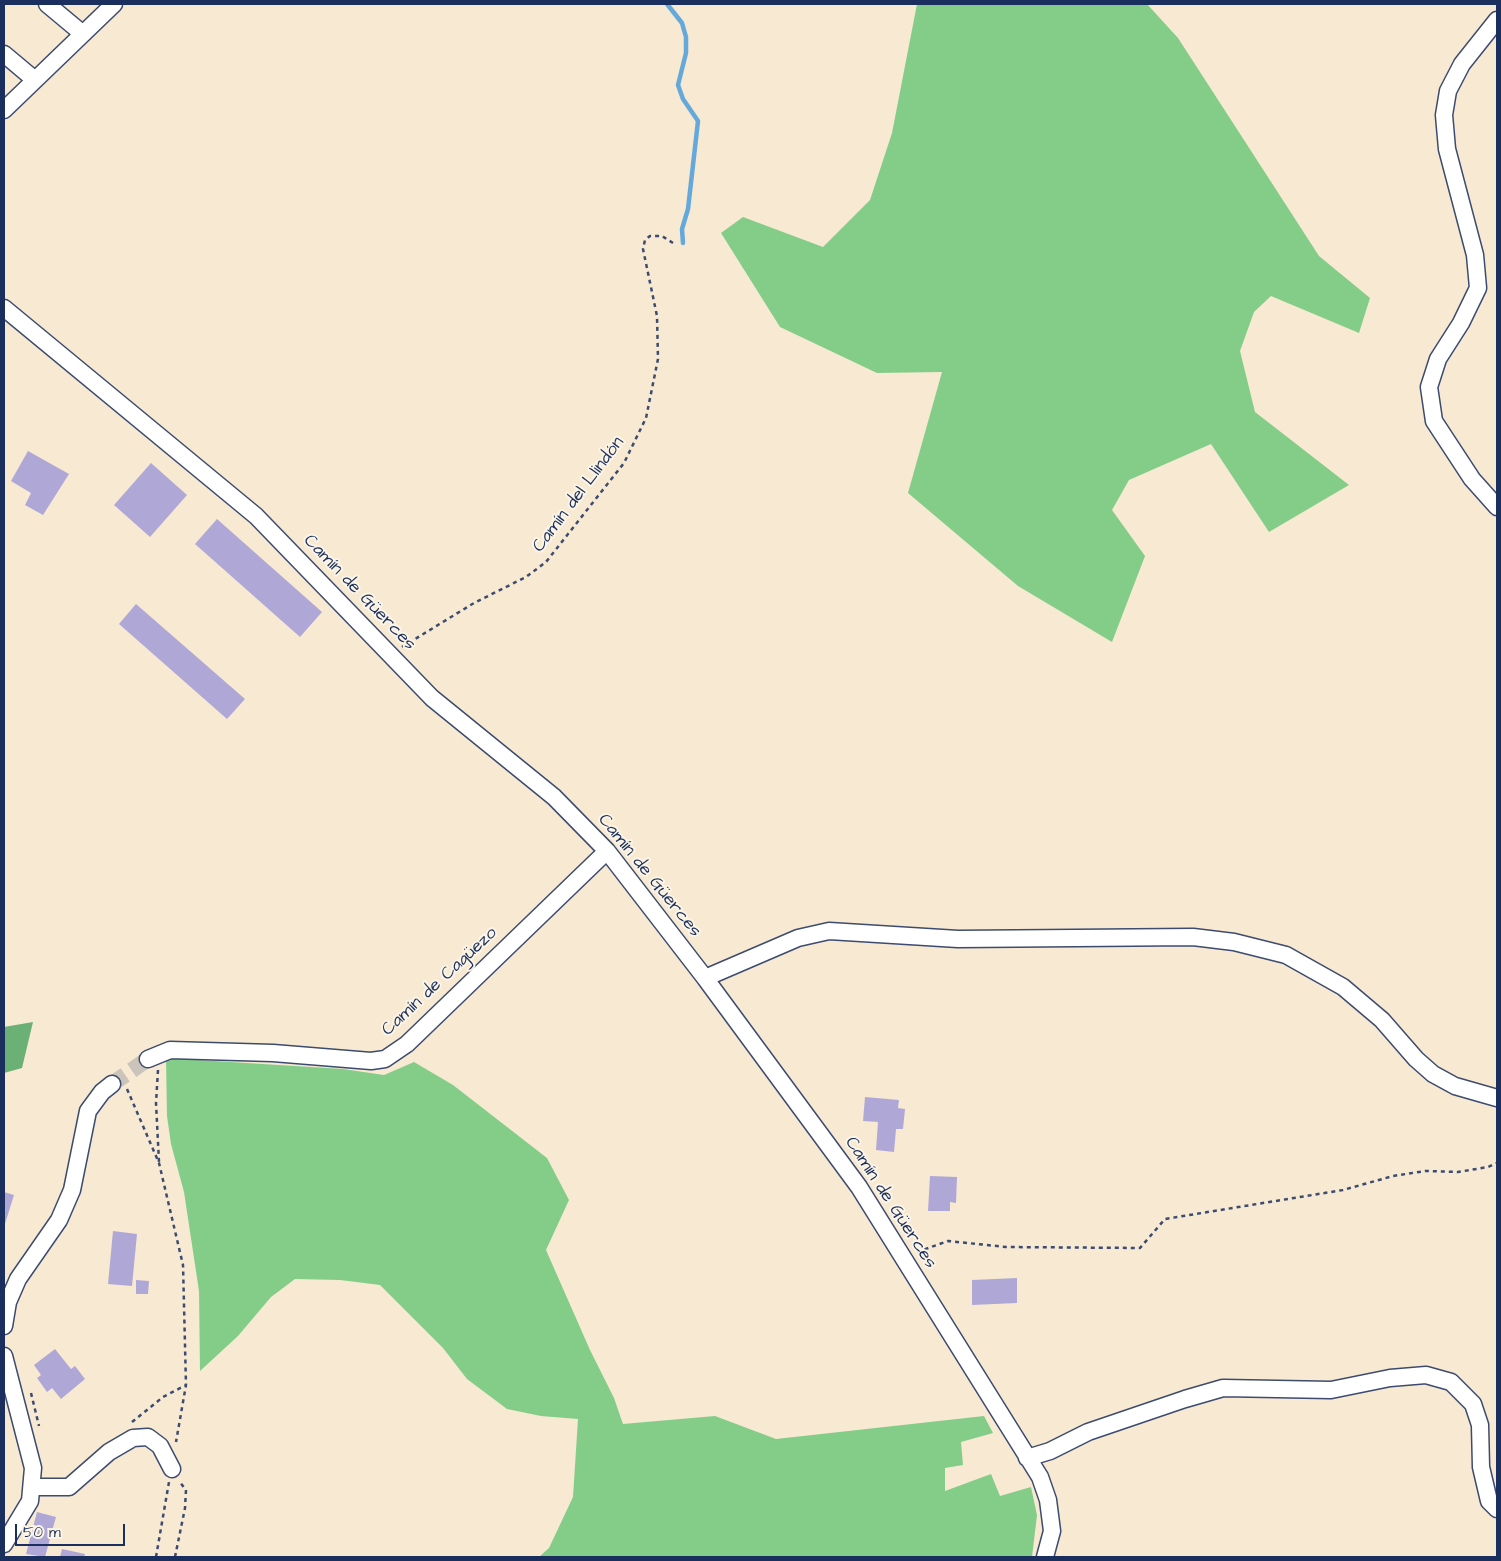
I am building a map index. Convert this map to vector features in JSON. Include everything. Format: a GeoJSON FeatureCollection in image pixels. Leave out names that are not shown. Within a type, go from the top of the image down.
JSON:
{"type":"FeatureCollection","features":[{"type":"Feature","properties":{"kind":"street"},"geometry":{"type":"LineString","coordinates":[[47,4],[83,34]]}},
{"type":"Feature","properties":{"kind":"street"},"geometry":{"type":"LineString","coordinates":[[4,110],[114,4]]}},
{"type":"Feature","properties":{"kind":"street"},"geometry":{"type":"LineString","coordinates":[[1497,20],[1462,64],[1448,91],[1444,116],[1446,148],[1475,255],[1478,288],[1461,323],[1438,359],[1429,387],[1434,420],[1472,479],[1497,507]]}},
{"type":"Feature","properties":{"kind":"street"},"geometry":{"type":"LineString","coordinates":[[4,54],[35,80]]}},
{"type":"Feature","properties":{"kind":"street","name":"Camín de Güerces"},"geometry":{"type":"LineString","coordinates":[[4,308],[256,516],[432,698],[554,796],[607,851],[705,978],[859,1187],[1040,1477],[1048,1500],[1052,1531],[1045,1557]]}},
{"type":"Feature","properties":{"kind":"street","name":"Camín de Cagüezo"},"geometry":{"type":"LineString","coordinates":[[154,1056],[170,1050],[273,1053],[371,1061],[385,1058],[407,1044],[607,851]]}},
{"type":"Feature","properties":{"kind":"street"},"geometry":{"type":"LineString","coordinates":[[705,978],[798,938],[829,931],[958,939],[1193,937],[1234,942],[1286,955],[1343,987],[1382,1020],[1416,1059],[1433,1074],[1455,1086],[1497,1098]]}},
{"type":"Feature","properties":{"kind":"street"},"geometry":{"type":"LineString","coordinates":[[4,1326],[8,1302],[18,1279],[59,1220],[72,1190],[88,1111],[102,1092],[119,1087]]}},
{"type":"Feature","properties":{"kind":"street"},"geometry":{"type":"LineString","coordinates":[[4,1356],[33,1468],[30,1501],[4,1544]]}},
{"type":"Feature","properties":{"kind":"street"},"geometry":{"type":"LineString","coordinates":[[1027,1458],[1050,1451],[1096,1429],[1223,1388],[1331,1390],[1390,1378],[1426,1375],[1451,1382],[1474,1404],[1480,1425],[1481,1467],[1489,1501],[1497,1509]]}},
{"type":"Feature","properties":{"kind":"street"},"geometry":{"type":"LineString","coordinates":[[32,1487],[69,1487],[109,1452],[132,1438],[148,1437],[160,1446],[172,1470]]}},
{"type":"Feature","properties":{"kind":"path","name":"Camín del Llindón"},"geometry":{"type":"LineString","coordinates":[[390,654],[474,603],[526,577],[546,562],[624,463],[646,418],[658,359],[657,316],[644,249],[645,240],[650,236],[662,236],[673,243]]}},
{"type":"Feature","properties":{"kind":"path"},"geometry":{"type":"LineString","coordinates":[[154,1056],[159,1163],[183,1265],[186,1385],[156,1557]]}},
{"type":"Feature","properties":{"kind":"path"},"geometry":{"type":"LineString","coordinates":[[119,1087],[159,1163]]}},
{"type":"Feature","properties":{"kind":"path"},"geometry":{"type":"LineString","coordinates":[[902,1256],[948,1241],[1006,1247],[1140,1248],[1165,1219],[1343,1190],[1393,1176],[1425,1171],[1458,1172],[1488,1167],[1497,1163]]}},
{"type":"Feature","properties":{"kind":"path"},"geometry":{"type":"LineString","coordinates":[[127,1426],[163,1397],[186,1385]]}},
{"type":"Feature","properties":{"kind":"path"},"geometry":{"type":"LineString","coordinates":[[30,1392],[40,1429]]}},
{"type":"Feature","properties":{"kind":"path"},"geometry":{"type":"LineString","coordinates":[[172,1470],[186,1490],[185,1508],[175,1557]]}},
{"type":"Feature","properties":{"kind":"green space"},"geometry":{"type":"Polygon","coordinates":[[[917,4],[1147,4],[1178,38],[1319,256],[1370,298],[1359,333],[1271,296],[1254,312],[1240,351],[1255,412],[1349,485],[1269,532],[1211,444],[1129,480],[1112,510],[1145,556],[1112,642],[1018,586],[908,493],[942,372],[877,373],[780,327],[721,233],[743,217],[823,247],[870,200],[892,133],[917,4]]]}},
{"type":"Feature","properties":{"kind":"green space"},"geometry":{"type":"Polygon","coordinates":[[[33,1022],[22,1068],[4,1073],[4,1027],[33,1022]]]}},
{"type":"Feature","properties":{"kind":"green space"},"geometry":{"type":"Polygon","coordinates":[[[166,1058],[343,1069],[384,1075],[414,1062],[453,1085],[547,1158],[569,1200],[546,1250],[590,1350],[614,1398],[623,1424],[715,1416],[776,1439],[984,1416],[993,1433],[961,1442],[963,1465],[945,1468],[945,1491],[991,1474],[1000,1496],[1031,1487],[1037,1515],[1032,1557],[539,1557],[549,1548],[573,1497],[578,1419],[541,1416],[507,1409],[467,1379],[443,1348],[380,1285],[340,1280],[295,1279],[271,1297],[238,1336],[200,1371],[199,1291],[184,1192],[171,1144],[167,1116],[166,1058]]]}},
{"type":"Feature","properties":{"kind":"building"},"geometry":{"type":"Polygon","coordinates":[[[28,451],[69,474],[43,515],[25,505],[31,493],[11,481],[28,451]]]}},
{"type":"Feature","properties":{"kind":"building"},"geometry":{"type":"Polygon","coordinates":[[[151,463],[187,495],[150,537],[114,505],[151,463]]]}},
{"type":"Feature","properties":{"kind":"building"},"geometry":{"type":"Polygon","coordinates":[[[217,519],[322,612],[300,637],[195,544],[217,519]]]}},
{"type":"Feature","properties":{"kind":"building"},"geometry":{"type":"Polygon","coordinates":[[[136,604],[245,699],[227,719],[119,624],[136,604]]]}},
{"type":"Feature","properties":{"kind":"building"},"geometry":{"type":"Polygon","coordinates":[[[865,1097],[899,1100],[898,1108],[905,1109],[903,1129],[896,1129],[894,1152],[876,1150],[878,1122],[863,1121],[865,1097]]]}},
{"type":"Feature","properties":{"kind":"building"},"geometry":{"type":"Polygon","coordinates":[[[930,1176],[957,1177],[956,1203],[950,1202],[950,1211],[928,1211],[930,1176]]]}},
{"type":"Feature","properties":{"kind":"building"},"geometry":{"type":"Polygon","coordinates":[[[4,1192],[14,1195],[4,1227],[4,1192]]]}},
{"type":"Feature","properties":{"kind":"building"},"geometry":{"type":"Polygon","coordinates":[[[113,1231],[137,1234],[132,1286],[108,1284],[113,1231]]]}},
{"type":"Feature","properties":{"kind":"building"},"geometry":{"type":"Polygon","coordinates":[[[1017,1278],[1017,1303],[972,1305],[972,1280],[1017,1278]]]}},
{"type":"Feature","properties":{"kind":"building"},"geometry":{"type":"Polygon","coordinates":[[[136,1280],[149,1281],[148,1294],[136,1294],[136,1280]]]}},
{"type":"Feature","properties":{"kind":"building"},"geometry":{"type":"Polygon","coordinates":[[[55,1349],[71,1369],[75,1366],[85,1379],[61,1399],[52,1388],[47,1392],[37,1378],[41,1375],[34,1365],[55,1349]]]}},
{"type":"Feature","properties":{"kind":"building"},"geometry":{"type":"Polygon","coordinates":[[[37,1512],[56,1517],[45,1557],[26,1554],[37,1512]]]}},
{"type":"Feature","properties":{"kind":"building"},"geometry":{"type":"Polygon","coordinates":[[[62,1549],[85,1554],[84,1557],[60,1557],[62,1549]]]}},
{"type":"Feature","properties":{"kind":"waterway"},"geometry":{"type":"LineString","coordinates":[[667,4],[682,23],[686,37],[686,53],[678,85],[683,99],[698,121],[688,209],[682,229],[683,243]]}},
{"type":"Feature","properties":{"kind":"tunnel"},"geometry":{"type":"LineString","coordinates":[[112,1084],[148,1059]]}}]}
